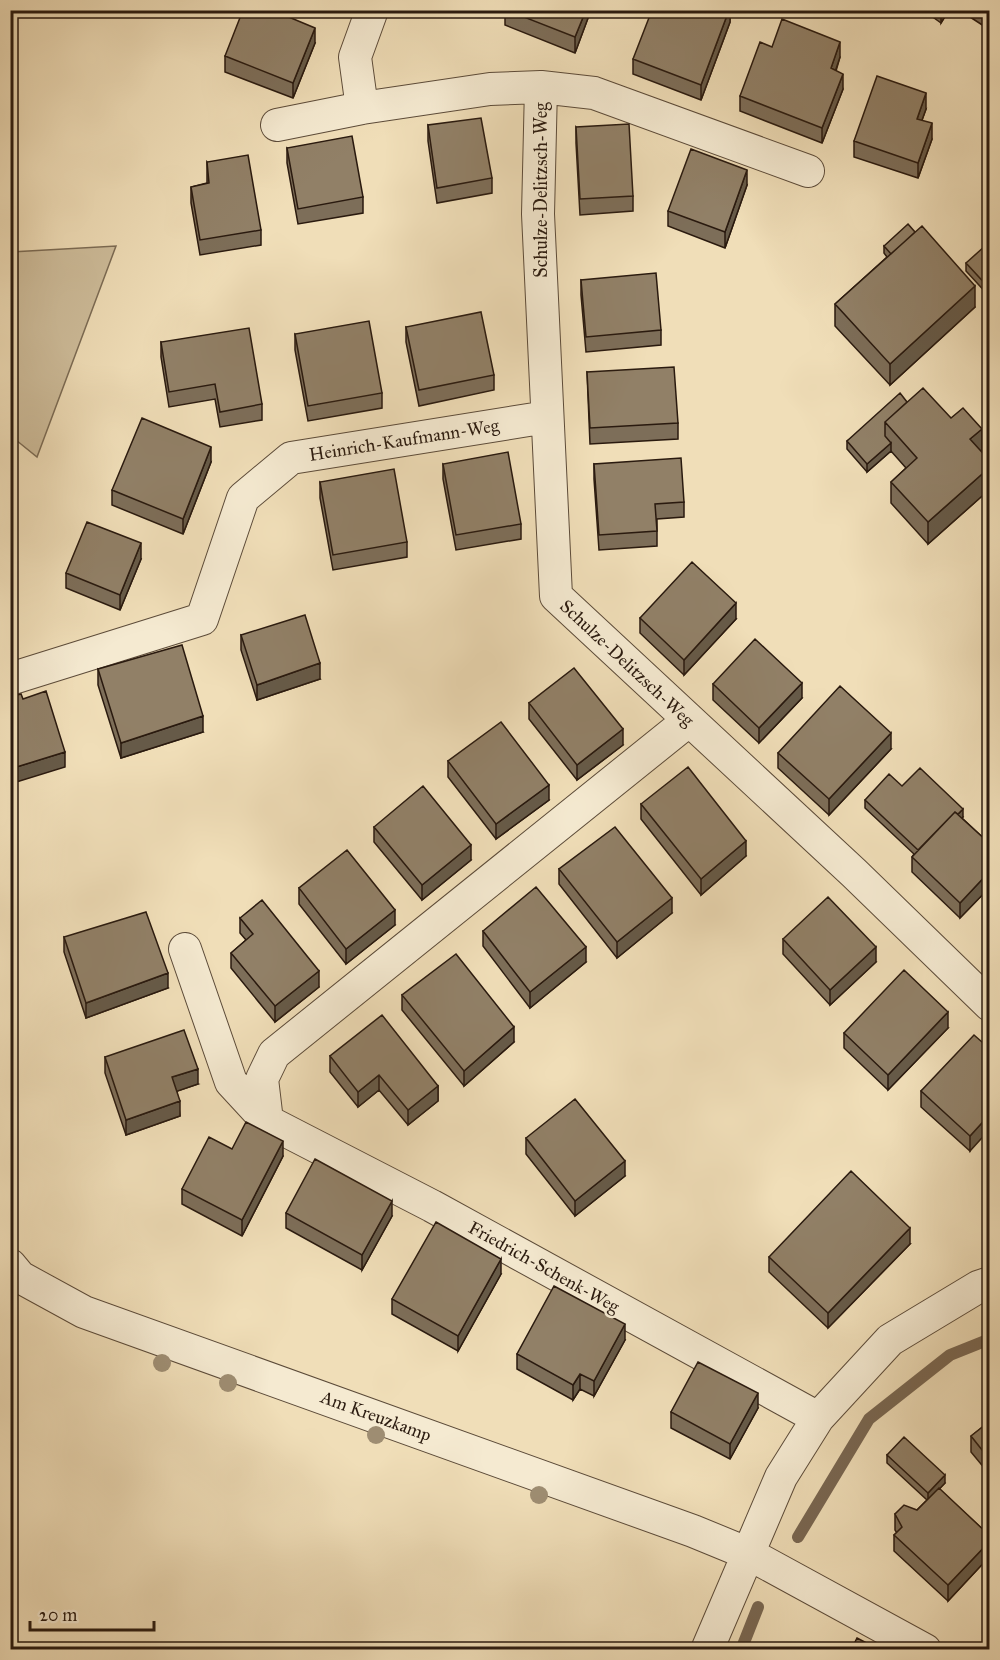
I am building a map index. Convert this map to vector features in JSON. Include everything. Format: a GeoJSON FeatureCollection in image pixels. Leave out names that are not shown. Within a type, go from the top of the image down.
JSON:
{"type":"FeatureCollection","features":[{"type":"Feature","properties":{"kind":"street"},"geometry":{"type":"LineString","coordinates":[[362,108],[356,57],[372,10]]}},
{"type":"Feature","properties":{"kind":"street","name":"Schulze-Delitzsch-Weg"},"geometry":{"type":"LineString","coordinates":[[541,87],[538,214],[556,596],[854,873],[990,1005]]}},
{"type":"Feature","properties":{"kind":"street","name":"Schulze-Delitzsch-Weg"},"geometry":{"type":"LineString","coordinates":[[278,125],[362,108],[490,89],[541,87],[594,93],[808,171]]}},
{"type":"Feature","properties":{"kind":"street","name":"Heinrich-Kaufmann-Weg"},"geometry":{"type":"LineString","coordinates":[[10,679],[202,619],[243,498],[291,458],[547,417]]}},
{"type":"Feature","properties":{"kind":"street"},"geometry":{"type":"LineString","coordinates":[[267,1121],[262,1080],[274,1054],[688,721]]}},
{"type":"Feature","properties":{"kind":"street","name":"Friedrich-Schenk-Weg"},"geometry":{"type":"LineString","coordinates":[[185,949],[231,1082],[267,1121],[432,1206],[818,1418]]}},
{"type":"Feature","properties":{"kind":"street","name":"Am Kreuzkamp"},"geometry":{"type":"LineString","coordinates":[[10,1265],[20,1277],[84,1312],[693,1530],[750,1554],[925,1650]]}},
{"type":"Feature","properties":{"kind":"street"},"geometry":{"type":"LineString","coordinates":[[707,1650],[781,1477],[818,1418],[890,1340],[978,1287],[990,1283]]}},
{"type":"Feature","properties":{"kind":"shaded area"},"geometry":{"type":"Polygon","coordinates":[[[116,246],[37,457],[11,436],[11,252],[116,246]]]}},
{"type":"Feature","properties":{"kind":"building"},"geometry":{"type":"Polygon","coordinates":[[[243,10],[272,10],[315,28],[293,83],[225,56],[243,10]]]}},
{"type":"Feature","properties":{"kind":"building"},"geometry":{"type":"Polygon","coordinates":[[[506,10],[586,10],[575,37],[506,10]]]}},
{"type":"Feature","properties":{"kind":"building"},"geometry":{"type":"Polygon","coordinates":[[[652,10],[729,10],[701,85],[633,59],[652,10]]]}},
{"type":"Feature","properties":{"kind":"building"},"geometry":{"type":"Polygon","coordinates":[[[934,10],[944,10],[941,15],[934,10]]]}},
{"type":"Feature","properties":{"kind":"building"},"geometry":{"type":"Polygon","coordinates":[[[782,19],[840,42],[831,68],[843,74],[822,128],[740,96],[760,42],[772,47],[782,19]]]}},
{"type":"Feature","properties":{"kind":"building"},"geometry":{"type":"Polygon","coordinates":[[[877,76],[926,93],[917,119],[932,123],[918,163],[854,141],[877,76]]]}},
{"type":"Feature","properties":{"kind":"building"},"geometry":{"type":"Polygon","coordinates":[[[481,118],[492,178],[437,188],[428,125],[481,118]]]}},
{"type":"Feature","properties":{"kind":"building"},"geometry":{"type":"Polygon","coordinates":[[[629,124],[633,196],[580,199],[576,127],[629,124]]]}},
{"type":"Feature","properties":{"kind":"building"},"geometry":{"type":"Polygon","coordinates":[[[352,136],[363,197],[298,209],[287,148],[352,136]]]}},
{"type":"Feature","properties":{"kind":"building"},"geometry":{"type":"Polygon","coordinates":[[[691,149],[747,170],[725,232],[668,211],[691,149]]]}},
{"type":"Feature","properties":{"kind":"building"},"geometry":{"type":"Polygon","coordinates":[[[248,155],[261,230],[200,240],[191,187],[209,183],[207,162],[248,155]]]}},
{"type":"Feature","properties":{"kind":"building"},"geometry":{"type":"Polygon","coordinates":[[[908,224],[915,232],[891,254],[884,246],[908,224]]]}},
{"type":"Feature","properties":{"kind":"building"},"geometry":{"type":"Polygon","coordinates":[[[922,226],[975,286],[890,364],[835,304],[922,226]]]}},
{"type":"Feature","properties":{"kind":"building"},"geometry":{"type":"Polygon","coordinates":[[[985,246],[990,251],[990,289],[966,263],[985,246]]]}},
{"type":"Feature","properties":{"kind":"building"},"geometry":{"type":"Polygon","coordinates":[[[656,273],[661,330],[586,337],[581,280],[656,273]]]}},
{"type":"Feature","properties":{"kind":"building"},"geometry":{"type":"Polygon","coordinates":[[[481,312],[494,375],[419,390],[406,327],[481,312]]]}},
{"type":"Feature","properties":{"kind":"building"},"geometry":{"type":"Polygon","coordinates":[[[369,321],[382,393],[308,406],[295,334],[369,321]]]}},
{"type":"Feature","properties":{"kind":"building"},"geometry":{"type":"Polygon","coordinates":[[[249,328],[262,404],[220,412],[215,384],[169,392],[161,342],[249,328]]]}},
{"type":"Feature","properties":{"kind":"building"},"geometry":{"type":"Polygon","coordinates":[[[674,367],[678,423],[590,428],[587,372],[674,367]]]}},
{"type":"Feature","properties":{"kind":"building"},"geometry":{"type":"Polygon","coordinates":[[[923,388],[951,418],[963,408],[982,429],[970,439],[990,461],[990,467],[928,522],[891,482],[917,458],[885,422],[923,388]]]}},
{"type":"Feature","properties":{"kind":"building"},"geometry":{"type":"Polygon","coordinates":[[[900,393],[907,402],[885,422],[885,436],[891,443],[867,464],[847,441],[900,393]]]}},
{"type":"Feature","properties":{"kind":"building"},"geometry":{"type":"Polygon","coordinates":[[[142,418],[211,447],[183,519],[112,490],[142,418]]]}},
{"type":"Feature","properties":{"kind":"building"},"geometry":{"type":"Polygon","coordinates":[[[508,452],[521,524],[456,535],[443,464],[508,452]]]}},
{"type":"Feature","properties":{"kind":"building"},"geometry":{"type":"Polygon","coordinates":[[[681,458],[684,502],[655,504],[657,531],[599,535],[594,464],[681,458]]]}},
{"type":"Feature","properties":{"kind":"building"},"geometry":{"type":"Polygon","coordinates":[[[394,469],[407,542],[333,555],[320,482],[394,469]]]}},
{"type":"Feature","properties":{"kind":"building"},"geometry":{"type":"Polygon","coordinates":[[[87,522],[141,543],[120,595],[66,573],[87,522]]]}},
{"type":"Feature","properties":{"kind":"building"},"geometry":{"type":"Polygon","coordinates":[[[692,562],[736,603],[684,660],[640,618],[692,562]]]}},
{"type":"Feature","properties":{"kind":"building"},"geometry":{"type":"Polygon","coordinates":[[[305,615],[320,663],[257,685],[241,635],[305,615]]]}},
{"type":"Feature","properties":{"kind":"building"},"geometry":{"type":"Polygon","coordinates":[[[755,639],[802,683],[759,728],[713,684],[755,639]]]}},
{"type":"Feature","properties":{"kind":"building"},"geometry":{"type":"Polygon","coordinates":[[[182,645],[203,716],[121,743],[98,669],[182,645]]]}},
{"type":"Feature","properties":{"kind":"building"},"geometry":{"type":"Polygon","coordinates":[[[574,668],[623,729],[577,765],[529,703],[574,668]]]}},
{"type":"Feature","properties":{"kind":"building"},"geometry":{"type":"Polygon","coordinates":[[[840,686],[891,733],[829,799],[778,753],[840,686]]]}},
{"type":"Feature","properties":{"kind":"building"},"geometry":{"type":"Polygon","coordinates":[[[46,691],[65,752],[10,769],[10,697],[21,694],[23,699],[46,691]]]}},
{"type":"Feature","properties":{"kind":"building"},"geometry":{"type":"Polygon","coordinates":[[[501,722],[549,785],[496,824],[448,761],[501,722]]]}},
{"type":"Feature","properties":{"kind":"building"},"geometry":{"type":"Polygon","coordinates":[[[688,767],[746,841],[701,879],[641,804],[688,767]]]}},
{"type":"Feature","properties":{"kind":"building"},"geometry":{"type":"Polygon","coordinates":[[[920,768],[963,809],[958,814],[955,812],[918,850],[865,800],[889,774],[902,786],[920,768]]]}},
{"type":"Feature","properties":{"kind":"building"},"geometry":{"type":"Polygon","coordinates":[[[423,786],[471,845],[422,885],[374,827],[423,786]]]}},
{"type":"Feature","properties":{"kind":"building"},"geometry":{"type":"Polygon","coordinates":[[[955,812],[990,844],[990,871],[960,903],[912,857],[955,812]]]}},
{"type":"Feature","properties":{"kind":"building"},"geometry":{"type":"Polygon","coordinates":[[[615,827],[672,898],[617,942],[559,869],[615,827]]]}},
{"type":"Feature","properties":{"kind":"building"},"geometry":{"type":"Polygon","coordinates":[[[347,850],[395,910],[346,949],[299,888],[347,850]]]}},
{"type":"Feature","properties":{"kind":"building"},"geometry":{"type":"Polygon","coordinates":[[[536,887],[586,947],[530,992],[483,931],[536,887]]]}},
{"type":"Feature","properties":{"kind":"building"},"geometry":{"type":"Polygon","coordinates":[[[828,897],[876,947],[830,990],[783,939],[828,897]]]}},
{"type":"Feature","properties":{"kind":"building"},"geometry":{"type":"Polygon","coordinates":[[[262,900],[319,971],[275,1006],[231,953],[253,934],[240,918],[262,900]]]}},
{"type":"Feature","properties":{"kind":"building"},"geometry":{"type":"Polygon","coordinates":[[[146,912],[168,973],[86,1003],[64,937],[146,912]]]}},
{"type":"Feature","properties":{"kind":"building"},"geometry":{"type":"Polygon","coordinates":[[[456,954],[514,1027],[464,1071],[402,995],[456,954]]]}},
{"type":"Feature","properties":{"kind":"building"},"geometry":{"type":"Polygon","coordinates":[[[904,970],[948,1012],[888,1075],[844,1033],[904,970]]]}},
{"type":"Feature","properties":{"kind":"building"},"geometry":{"type":"Polygon","coordinates":[[[382,1015],[438,1086],[408,1110],[379,1075],[358,1092],[330,1056],[382,1015]]]}},
{"type":"Feature","properties":{"kind":"building"},"geometry":{"type":"Polygon","coordinates":[[[184,1030],[198,1069],[172,1077],[180,1101],[126,1120],[105,1057],[184,1030]]]}},
{"type":"Feature","properties":{"kind":"building"},"geometry":{"type":"Polygon","coordinates":[[[974,1035],[990,1049],[990,1114],[970,1136],[921,1091],[974,1035]]]}},
{"type":"Feature","properties":{"kind":"building"},"geometry":{"type":"Polygon","coordinates":[[[575,1099],[625,1161],[575,1201],[526,1138],[575,1099]]]}},
{"type":"Feature","properties":{"kind":"building"},"geometry":{"type":"Polygon","coordinates":[[[246,1122],[283,1141],[242,1220],[182,1189],[209,1137],[232,1149],[246,1122]]]}},
{"type":"Feature","properties":{"kind":"building"},"geometry":{"type":"Polygon","coordinates":[[[315,1159],[392,1201],[362,1255],[286,1213],[315,1159]]]}},
{"type":"Feature","properties":{"kind":"building"},"geometry":{"type":"Polygon","coordinates":[[[851,1171],[910,1228],[828,1313],[769,1257],[851,1171]]]}},
{"type":"Feature","properties":{"kind":"building"},"geometry":{"type":"Polygon","coordinates":[[[436,1222],[501,1259],[458,1336],[392,1299],[436,1222]]]}},
{"type":"Feature","properties":{"kind":"building"},"geometry":{"type":"Polygon","coordinates":[[[554,1286],[625,1324],[594,1381],[580,1374],[573,1385],[517,1354],[554,1286]]]}},
{"type":"Feature","properties":{"kind":"building"},"geometry":{"type":"Polygon","coordinates":[[[698,1362],[758,1393],[730,1444],[671,1412],[698,1362]]]}},
{"type":"Feature","properties":{"kind":"building"},"geometry":{"type":"Polygon","coordinates":[[[990,1421],[990,1460],[971,1436],[990,1421]]]}},
{"type":"Feature","properties":{"kind":"building"},"geometry":{"type":"Polygon","coordinates":[[[904,1437],[945,1475],[928,1493],[887,1455],[904,1437]]]}},
{"type":"Feature","properties":{"kind":"building"},"geometry":{"type":"Polygon","coordinates":[[[939,1488],[990,1536],[990,1541],[948,1585],[894,1535],[902,1527],[895,1514],[904,1505],[917,1510],[939,1488]]]}},
{"type":"Feature","properties":{"kind":"building"},"geometry":{"type":"Polygon","coordinates":[[[857,1638],[878,1649],[878,1650],[851,1650],[857,1638]]]}},
{"type":"Feature","properties":{"kind":"waterway"},"geometry":{"type":"LineString","coordinates":[[798,1537],[869,1419],[950,1355],[990,1339]]}},
{"type":"Feature","properties":{"kind":"waterway"},"geometry":{"type":"LineString","coordinates":[[741,1650],[758,1607]]}}]}
